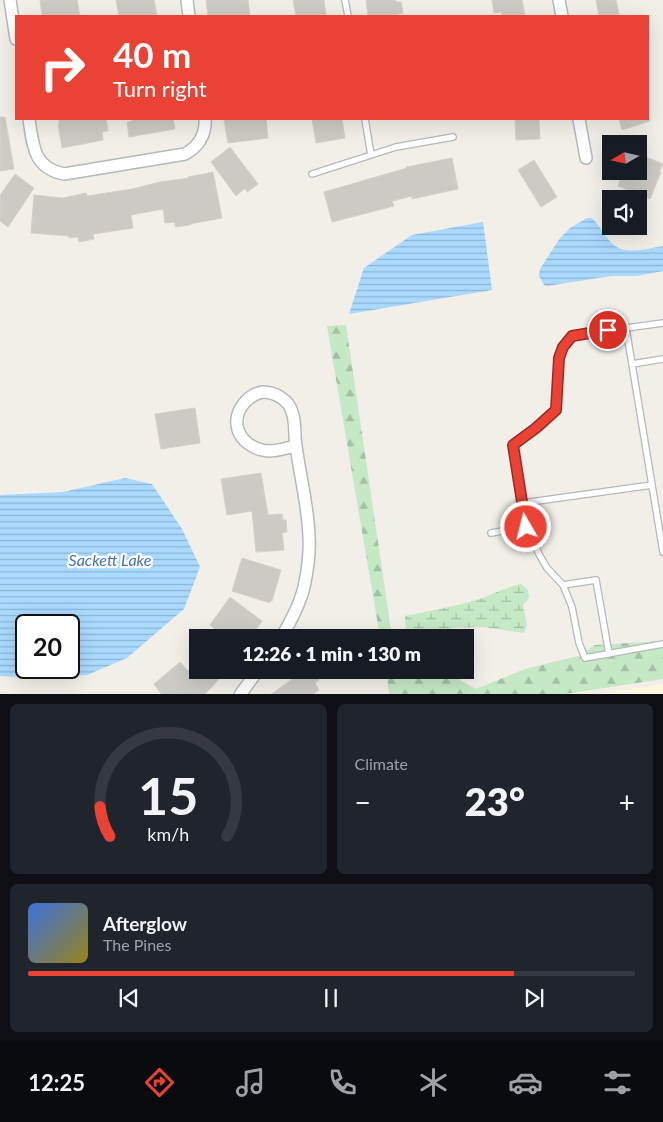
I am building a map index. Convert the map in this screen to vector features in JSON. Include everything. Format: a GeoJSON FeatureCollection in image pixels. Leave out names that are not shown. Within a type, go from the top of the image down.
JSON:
{"type":"FeatureCollection","features":[{"type":"Feature","properties":{"kind":"street"},"geometry":{"type":"LineString","coordinates":[[10,0],[15,32]]}},
{"type":"Feature","properties":{"kind":"street"},"geometry":{"type":"LineString","coordinates":[[187,0],[189,15]]}},
{"type":"Feature","properties":{"kind":"street"},"geometry":{"type":"LineString","coordinates":[[559,0],[562,15]]}},
{"type":"Feature","properties":{"kind":"street"},"geometry":{"type":"LineString","coordinates":[[29,120],[33,145],[37,156],[44,166],[54,172],[64,174],[185,154],[194,149],[201,141],[205,131],[205,120]]}},
{"type":"Feature","properties":{"kind":"street"},"geometry":{"type":"LineString","coordinates":[[579,120],[586,158]]}},
{"type":"Feature","properties":{"kind":"street"},"geometry":{"type":"LineString","coordinates":[[286,629],[305,585],[309,537],[292,411],[282,397],[263,392],[248,399],[242,406],[236,423],[238,432],[253,447],[272,451],[296,446]]}},
{"type":"Feature","properties":{"kind":"street"},"geometry":{"type":"LineString","coordinates":[[240,694],[251,679]]}},
{"type":"Feature","properties":{"kind":"lane"},"geometry":{"type":"LineString","coordinates":[[345,0],[348,15]]}},
{"type":"Feature","properties":{"kind":"lane"},"geometry":{"type":"LineString","coordinates":[[365,120],[370,155]]}},
{"type":"Feature","properties":{"kind":"lane"},"geometry":{"type":"LineString","coordinates":[[312,174],[396,147],[453,137]]}},
{"type":"Feature","properties":{"kind":"lane"},"geometry":{"type":"LineString","coordinates":[[663,322],[572,336],[563,347],[559,358],[556,410],[513,445],[526,527],[538,554],[547,568],[564,585],[572,607],[579,642],[585,658],[663,644]]}},
{"type":"Feature","properties":{"kind":"lane"},"geometry":{"type":"LineString","coordinates":[[626,328],[663,552]]}},
{"type":"Feature","properties":{"kind":"lane"},"geometry":{"type":"LineString","coordinates":[[632,364],[663,359]]}},
{"type":"Feature","properties":{"kind":"lane"},"geometry":{"type":"LineString","coordinates":[[523,503],[652,485]]}},
{"type":"Feature","properties":{"kind":"lane"},"geometry":{"type":"LineString","coordinates":[[491,533],[526,527]]}},
{"type":"Feature","properties":{"kind":"lane"},"geometry":{"type":"LineString","coordinates":[[564,585],[596,580],[609,654]]}},
{"type":"Feature","properties":{"kind":"shaded area"},"geometry":{"type":"Polygon","coordinates":[[[663,684],[663,694],[599,694],[663,684]]]}},
{"type":"Feature","properties":{"kind":"green space"},"geometry":{"type":"Polygon","coordinates":[[[346,325],[391,629],[379,629],[327,326],[346,325]]]}},
{"type":"Feature","properties":{"kind":"green space"},"geometry":{"type":"Polygon","coordinates":[[[521,584],[528,590],[529,598],[523,605],[527,625],[524,633],[482,627],[406,629],[405,616],[482,598],[521,584]]]}},
{"type":"Feature","properties":{"kind":"green space"},"geometry":{"type":"Polygon","coordinates":[[[663,641],[663,679],[565,694],[389,694],[387,679],[459,679],[476,689],[525,669],[578,656],[595,645],[663,641]]]}},
{"type":"Feature","properties":{"kind":"water"},"geometry":{"type":"Polygon","coordinates":[[[587,218],[592,218],[602,230],[602,235],[606,235],[620,249],[639,250],[663,246],[663,271],[637,276],[611,276],[544,285],[539,276],[540,269],[560,238],[570,228],[587,218]]]}},
{"type":"Feature","properties":{"kind":"water"},"geometry":{"type":"Polygon","coordinates":[[[483,222],[492,290],[349,314],[364,268],[412,235],[483,222]]]}},
{"type":"Feature","properties":{"kind":"water","name":"Sackett Lake"},"geometry":{"type":"Polygon","coordinates":[[[125,478],[152,484],[182,529],[200,567],[184,609],[127,658],[87,675],[80,675],[80,614],[15,614],[15,677],[0,676],[0,495],[63,492],[125,478]]]}},
{"type":"Feature","properties":{"kind":"building"},"geometry":{"type":"Polygon","coordinates":[[[40,0],[77,0],[80,15],[42,15],[40,0]]]}},
{"type":"Feature","properties":{"kind":"building"},"geometry":{"type":"Polygon","coordinates":[[[116,0],[154,0],[157,15],[119,15],[116,0]]]}},
{"type":"Feature","properties":{"kind":"building"},"geometry":{"type":"Polygon","coordinates":[[[206,0],[248,0],[250,15],[208,15],[206,0]]]}},
{"type":"Feature","properties":{"kind":"building"},"geometry":{"type":"Polygon","coordinates":[[[293,0],[324,0],[326,15],[296,15],[293,0]]]}},
{"type":"Feature","properties":{"kind":"building"},"geometry":{"type":"Polygon","coordinates":[[[366,0],[396,0],[396,2],[401,2],[403,13],[398,15],[368,15],[366,0]]]}},
{"type":"Feature","properties":{"kind":"building"},"geometry":{"type":"Polygon","coordinates":[[[492,0],[522,0],[525,15],[502,15],[501,12],[494,13],[492,0]]]}},
{"type":"Feature","properties":{"kind":"building"},"geometry":{"type":"Polygon","coordinates":[[[596,0],[616,0],[619,15],[599,15],[596,0]]]}},
{"type":"Feature","properties":{"kind":"building"},"geometry":{"type":"Polygon","coordinates":[[[0,117],[5,117],[14,169],[0,171],[0,117]]]}},
{"type":"Feature","properties":{"kind":"building"},"geometry":{"type":"Polygon","coordinates":[[[649,119],[650,121],[622,130],[619,120],[649,119]]]}},
{"type":"Feature","properties":{"kind":"building"},"geometry":{"type":"Polygon","coordinates":[[[59,120],[106,120],[108,131],[102,132],[103,140],[62,148],[59,120]]]}},
{"type":"Feature","properties":{"kind":"building"},"geometry":{"type":"Polygon","coordinates":[[[173,120],[175,129],[129,137],[127,122],[173,120]]]}},
{"type":"Feature","properties":{"kind":"building"},"geometry":{"type":"Polygon","coordinates":[[[224,120],[266,120],[268,138],[228,143],[224,120]]]}},
{"type":"Feature","properties":{"kind":"building"},"geometry":{"type":"Polygon","coordinates":[[[312,120],[342,120],[345,138],[316,143],[312,120]]]}},
{"type":"Feature","properties":{"kind":"building"},"geometry":{"type":"Polygon","coordinates":[[[515,120],[539,120],[540,139],[516,140],[515,120]]]}},
{"type":"Feature","properties":{"kind":"building"},"geometry":{"type":"Polygon","coordinates":[[[230,147],[258,184],[247,192],[245,188],[236,196],[211,162],[230,147]]]}},
{"type":"Feature","properties":{"kind":"building"},"geometry":{"type":"Polygon","coordinates":[[[452,158],[458,189],[412,199],[412,196],[392,201],[394,206],[332,222],[324,192],[406,167],[452,158]]]}},
{"type":"Feature","properties":{"kind":"building"},"geometry":{"type":"Polygon","coordinates":[[[648,158],[663,164],[650,199],[647,198],[647,190],[628,190],[618,186],[620,180],[648,180],[648,158]]]}},
{"type":"Feature","properties":{"kind":"building"},"geometry":{"type":"Polygon","coordinates":[[[534,160],[557,197],[541,207],[518,170],[534,160]]]}},
{"type":"Feature","properties":{"kind":"building"},"geometry":{"type":"Polygon","coordinates":[[[213,172],[222,218],[175,227],[175,222],[165,223],[163,209],[131,215],[133,228],[93,234],[94,239],[79,242],[78,237],[69,238],[69,236],[31,233],[34,195],[63,198],[86,193],[87,196],[132,189],[213,172]]]}},
{"type":"Feature","properties":{"kind":"building"},"geometry":{"type":"Polygon","coordinates":[[[15,174],[34,188],[8,227],[0,221],[0,195],[15,174]]]}},
{"type":"Feature","properties":{"kind":"building"},"geometry":{"type":"Polygon","coordinates":[[[195,408],[200,443],[161,449],[155,414],[195,408]]]}},
{"type":"Feature","properties":{"kind":"building"},"geometry":{"type":"Polygon","coordinates":[[[261,473],[268,515],[282,514],[283,520],[286,520],[287,532],[282,533],[284,550],[256,552],[252,511],[227,515],[221,479],[261,473]]]}},
{"type":"Feature","properties":{"kind":"building"},"geometry":{"type":"Polygon","coordinates":[[[242,558],[281,570],[270,603],[232,591],[242,558]]]}},
{"type":"Feature","properties":{"kind":"building"},"geometry":{"type":"Polygon","coordinates":[[[230,597],[262,621],[256,629],[215,629],[210,625],[230,597]]]}},
{"type":"Feature","properties":{"kind":"building"},"geometry":{"type":"Polygon","coordinates":[[[180,662],[189,670],[189,679],[219,679],[205,694],[161,694],[154,684],[180,662]]]}},
{"type":"Feature","properties":{"kind":"building"},"geometry":{"type":"Polygon","coordinates":[[[292,679],[318,679],[315,683],[319,690],[313,694],[271,694],[292,679]]]}},
{"type":"Feature","properties":{"kind":"route"},"geometry":{"type":"LineString","coordinates":[[526,527],[513,445],[556,410],[559,358],[563,347],[572,336],[608,330]]}}]}
